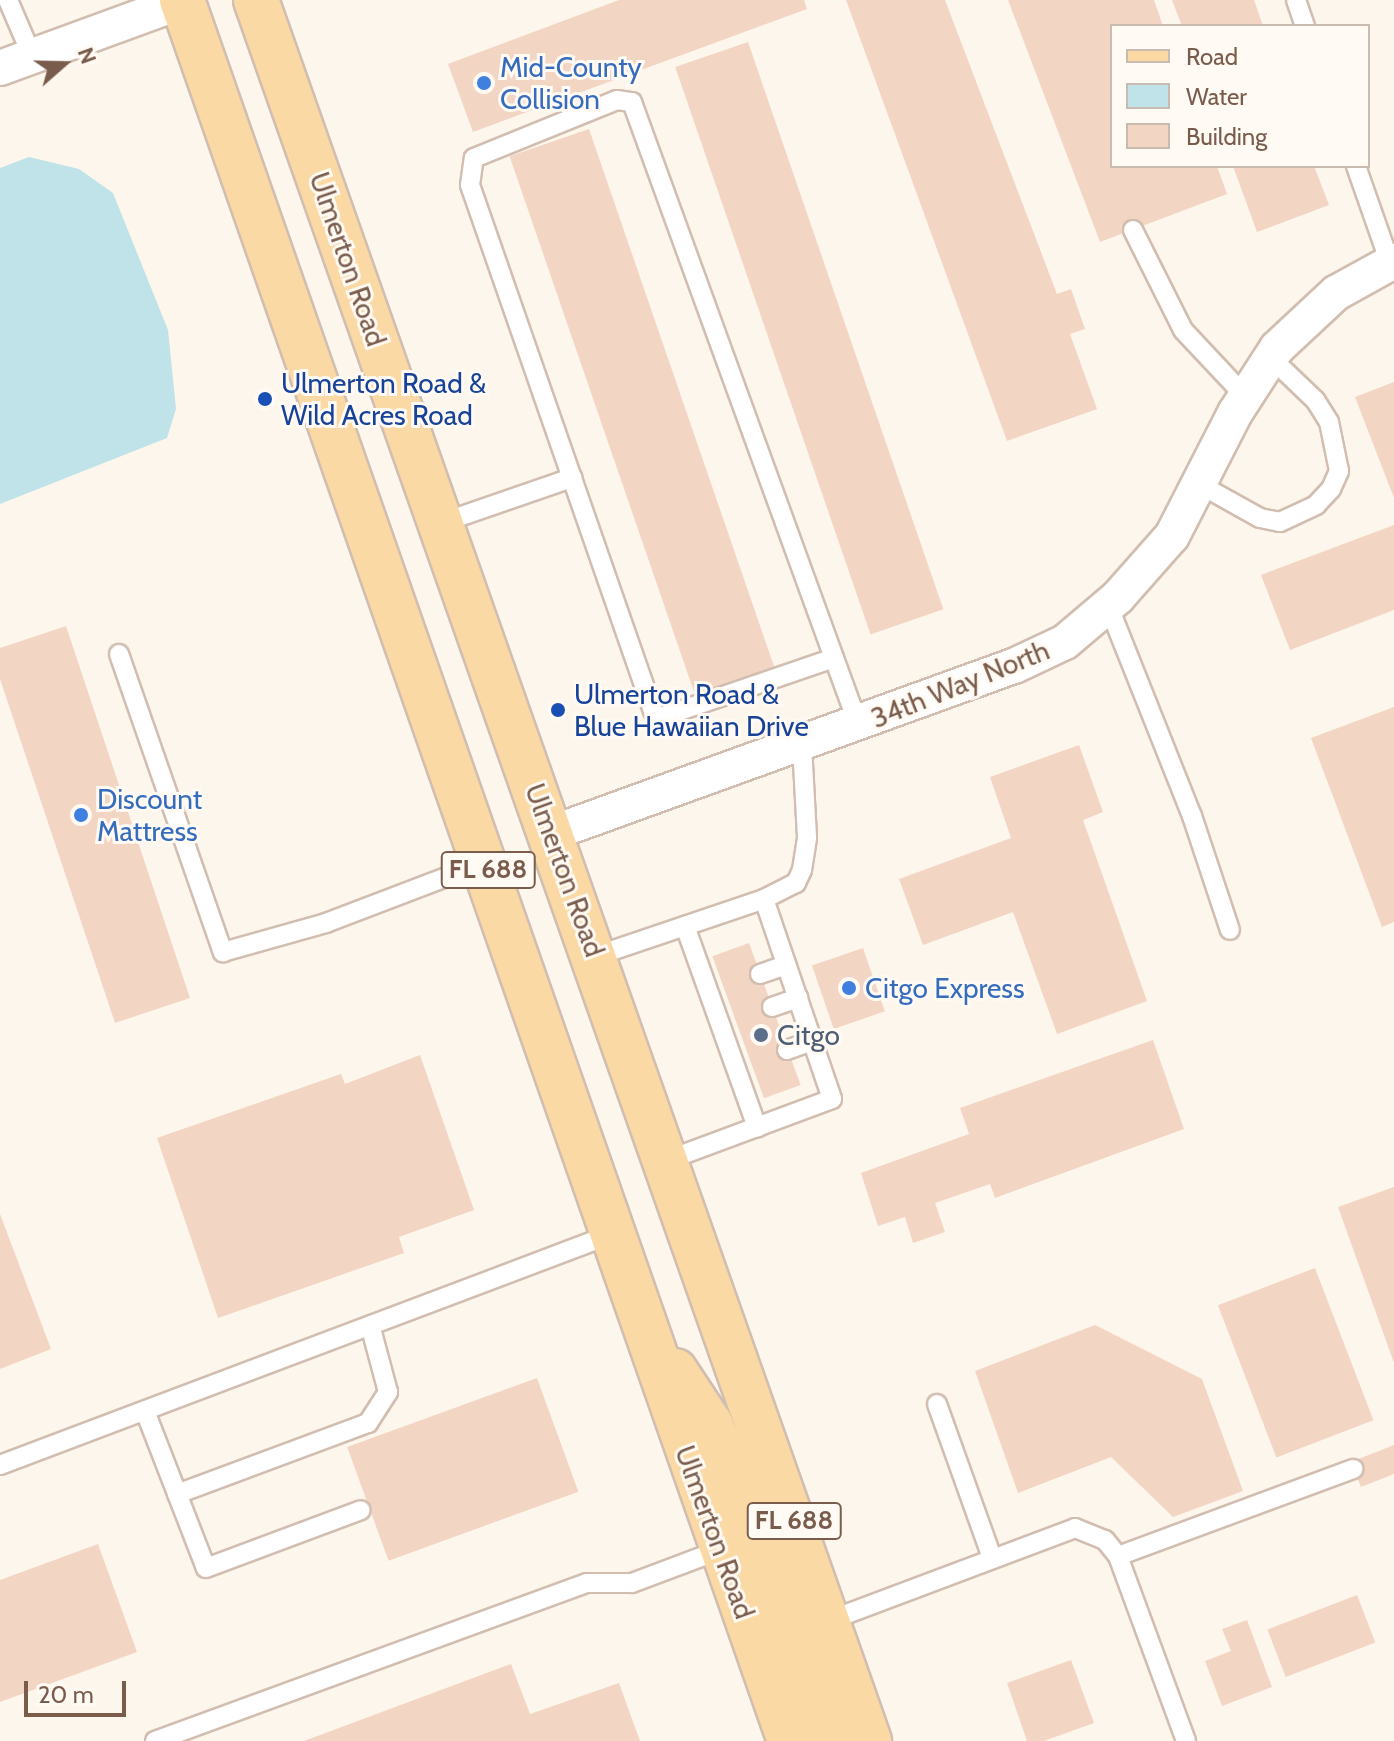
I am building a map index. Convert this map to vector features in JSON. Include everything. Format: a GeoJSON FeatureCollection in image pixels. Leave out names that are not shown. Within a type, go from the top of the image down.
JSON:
{"type":"FeatureCollection","features":[{"type":"Feature","properties":{"kind":"main road","name":"Ulmerton Road"},"geometry":{"type":"LineString","coordinates":[[183,0],[486,863],[720,1550],[790,1741]]}},
{"type":"Feature","properties":{"kind":"main road","name":"Ulmerton Road"},"geometry":{"type":"LineString","coordinates":[[256,0],[668,1160],[869,1741]]}},
{"type":"Feature","properties":{"kind":"main road","name":"Ulmerton Road"},"geometry":{"type":"LineString","coordinates":[[642,1323],[710,1424],[828,1741]]}},
{"type":"Feature","properties":{"kind":"street"},"geometry":{"type":"LineString","coordinates":[[0,68],[183,0]]}},
{"type":"Feature","properties":{"kind":"street","name":"34th Way North"},"geometry":{"type":"LineString","coordinates":[[552,833],[858,724],[1065,642],[1108,605],[1172,536],[1245,396],[1271,358],[1336,293],[1392,262]]}},
{"type":"Feature","properties":{"kind":"lane"},"geometry":{"type":"LineString","coordinates":[[8,0],[32,56]]}},
{"type":"Feature","properties":{"kind":"lane"},"geometry":{"type":"LineString","coordinates":[[1296,0],[1304,24]]}},
{"type":"Feature","properties":{"kind":"lane"},"geometry":{"type":"LineString","coordinates":[[834,658],[659,718],[470,185],[474,158],[617,100],[632,102],[858,724]]}},
{"type":"Feature","properties":{"kind":"lane"},"geometry":{"type":"LineString","coordinates":[[1357,168],[1392,262]]}},
{"type":"Feature","properties":{"kind":"lane"},"geometry":{"type":"LineString","coordinates":[[1133,230],[1183,330],[1245,396]]}},
{"type":"Feature","properties":{"kind":"lane"},"geometry":{"type":"LineString","coordinates":[[1199,484],[1260,518],[1280,522],[1316,505],[1331,489],[1339,471],[1329,422],[1315,400],[1271,358]]}},
{"type":"Feature","properties":{"kind":"lane"},"geometry":{"type":"LineString","coordinates":[[441,523],[572,478]]}},
{"type":"Feature","properties":{"kind":"lane"},"geometry":{"type":"LineString","coordinates":[[1108,605],[1192,816],[1230,930]]}},
{"type":"Feature","properties":{"kind":"lane"},"geometry":{"type":"LineString","coordinates":[[119,654],[223,952],[326,923],[486,863]]}},
{"type":"Feature","properties":{"kind":"lane"},"geometry":{"type":"LineString","coordinates":[[596,956],[764,899],[796,883],[802,870],[807,837],[802,744]]}},
{"type":"Feature","properties":{"kind":"lane"},"geometry":{"type":"LineString","coordinates":[[668,1160],[832,1099],[764,899]]}},
{"type":"Feature","properties":{"kind":"lane"},"geometry":{"type":"LineString","coordinates":[[685,926],[716,990],[728,1023],[743,1066],[757,1127]]}},
{"type":"Feature","properties":{"kind":"lane"},"geometry":{"type":"LineString","coordinates":[[760,974],[786,965]]}},
{"type":"Feature","properties":{"kind":"lane"},"geometry":{"type":"LineString","coordinates":[[772,1007],[798,998]]}},
{"type":"Feature","properties":{"kind":"lane"},"geometry":{"type":"LineString","coordinates":[[787,1050],[812,1041]]}},
{"type":"Feature","properties":{"kind":"lane"},"geometry":{"type":"LineString","coordinates":[[0,1465],[612,1234]]}},
{"type":"Feature","properties":{"kind":"lane"},"geometry":{"type":"LineString","coordinates":[[177,1494],[368,1423],[388,1392],[370,1325]]}},
{"type":"Feature","properties":{"kind":"lane"},"geometry":{"type":"LineString","coordinates":[[937,1404],[992,1558]]}},
{"type":"Feature","properties":{"kind":"lane"},"geometry":{"type":"LineString","coordinates":[[145,1411],[206,1568],[361,1510]]}},
{"type":"Feature","properties":{"kind":"lane"},"geometry":{"type":"LineString","coordinates":[[1118,1556],[1353,1469]]}},
{"type":"Feature","properties":{"kind":"lane"},"geometry":{"type":"LineString","coordinates":[[828,1621],[1075,1528],[1105,1540],[1118,1556],[1186,1741]]}},
{"type":"Feature","properties":{"kind":"lane"},"geometry":{"type":"LineString","coordinates":[[155,1741],[587,1583],[632,1583],[720,1550]]}},
{"type":"Feature","properties":{"kind":"water"},"geometry":{"type":"Polygon","coordinates":[[[29,157],[79,169],[113,193],[168,330],[176,409],[167,438],[0,504],[0,168],[29,157]]]}},
{"type":"Feature","properties":{"kind":"building"},"geometry":{"type":"Polygon","coordinates":[[[619,0],[804,0],[807,9],[473,132],[448,64],[619,0]]]}},
{"type":"Feature","properties":{"kind":"building"},"geometry":{"type":"Polygon","coordinates":[[[846,0],[945,0],[1057,294],[1071,289],[1085,329],[1070,334],[1097,409],[1007,441],[846,0]]]}},
{"type":"Feature","properties":{"kind":"building"},"geometry":{"type":"Polygon","coordinates":[[[1008,0],[1154,0],[1162,24],[1110,24],[1110,168],[1218,168],[1227,194],[1100,242],[1008,0]]]}},
{"type":"Feature","properties":{"kind":"building"},"geometry":{"type":"Polygon","coordinates":[[[1172,0],[1254,0],[1262,24],[1181,24],[1172,0]]]}},
{"type":"Feature","properties":{"kind":"building"},"geometry":{"type":"Polygon","coordinates":[[[748,42],[943,609],[871,634],[675,67],[748,42]]]}},
{"type":"Feature","properties":{"kind":"building"},"geometry":{"type":"Polygon","coordinates":[[[589,129],[774,667],[695,694],[510,156],[589,129]]]}},
{"type":"Feature","properties":{"kind":"building"},"geometry":{"type":"Polygon","coordinates":[[[1234,168],[1315,168],[1329,205],[1257,232],[1234,168]]]}},
{"type":"Feature","properties":{"kind":"building"},"geometry":{"type":"Polygon","coordinates":[[[1394,382],[1394,498],[1355,397],[1394,382]]]}},
{"type":"Feature","properties":{"kind":"building"},"geometry":{"type":"Polygon","coordinates":[[[1394,525],[1394,610],[1290,650],[1261,575],[1394,525]]]}},
{"type":"Feature","properties":{"kind":"building"},"geometry":{"type":"Polygon","coordinates":[[[66,626],[190,998],[115,1023],[0,679],[0,648],[66,626]]]}},
{"type":"Feature","properties":{"kind":"building"},"geometry":{"type":"Polygon","coordinates":[[[1394,707],[1394,922],[1382,927],[1311,738],[1394,707]]]}},
{"type":"Feature","properties":{"kind":"building"},"geometry":{"type":"Polygon","coordinates":[[[1079,745],[1103,812],[1083,820],[1147,1001],[1057,1034],[1013,912],[923,945],[899,879],[1011,838],[990,777],[1079,745]]]}},
{"type":"Feature","properties":{"kind":"building","name":"Citgo"},"geometry":{"type":"Polygon","coordinates":[[[749,943],[801,1085],[764,1098],[712,956],[749,943]]]}},
{"type":"Feature","properties":{"kind":"building","name":"Citgo Express"},"geometry":{"type":"Polygon","coordinates":[[[863,948],[885,1011],[834,1029],[812,966],[863,948]]]}},
{"type":"Feature","properties":{"kind":"building"},"geometry":{"type":"Polygon","coordinates":[[[1153,1040],[1184,1129],[995,1198],[990,1184],[935,1203],[945,1232],[913,1243],[905,1217],[878,1226],[861,1173],[969,1134],[960,1108],[1153,1040]]]}},
{"type":"Feature","properties":{"kind":"building"},"geometry":{"type":"Polygon","coordinates":[[[420,1055],[474,1210],[399,1237],[404,1253],[218,1318],[157,1138],[341,1074],[345,1084],[420,1055]]]}},
{"type":"Feature","properties":{"kind":"building"},"geometry":{"type":"Polygon","coordinates":[[[1394,1187],[1394,1363],[1338,1207],[1394,1187]]]}},
{"type":"Feature","properties":{"kind":"building"},"geometry":{"type":"Polygon","coordinates":[[[0,1214],[51,1349],[0,1369],[0,1214]]]}},
{"type":"Feature","properties":{"kind":"building"},"geometry":{"type":"Polygon","coordinates":[[[1315,1268],[1373,1420],[1276,1457],[1218,1305],[1315,1268]]]}},
{"type":"Feature","properties":{"kind":"building"},"geometry":{"type":"Polygon","coordinates":[[[1095,1325],[1202,1379],[1243,1491],[1173,1517],[1111,1457],[1018,1493],[975,1371],[1095,1325]]]}},
{"type":"Feature","properties":{"kind":"building"},"geometry":{"type":"Polygon","coordinates":[[[537,1378],[578,1492],[389,1561],[347,1447],[537,1378]]]}},
{"type":"Feature","properties":{"kind":"building"},"geometry":{"type":"Polygon","coordinates":[[[1394,1445],[1394,1474],[1361,1487],[1351,1462],[1394,1445]]]}},
{"type":"Feature","properties":{"kind":"building"},"geometry":{"type":"Polygon","coordinates":[[[98,1544],[137,1652],[0,1702],[0,1580],[98,1544]]]}},
{"type":"Feature","properties":{"kind":"building"},"geometry":{"type":"Polygon","coordinates":[[[1357,1595],[1375,1643],[1286,1677],[1267,1629],[1357,1595]]]}},
{"type":"Feature","properties":{"kind":"building"},"geometry":{"type":"Polygon","coordinates":[[[1247,1620],[1272,1687],[1222,1706],[1205,1661],[1231,1651],[1222,1629],[1247,1620]]]}},
{"type":"Feature","properties":{"kind":"building"},"geometry":{"type":"Polygon","coordinates":[[[1071,1660],[1094,1723],[1044,1741],[1027,1741],[1007,1683],[1071,1660]]]}},
{"type":"Feature","properties":{"kind":"building"},"geometry":{"type":"Polygon","coordinates":[[[511,1664],[530,1714],[619,1683],[640,1741],[304,1741],[511,1664]]]}},
{"type":"Feature","properties":{"kind":"place","name":"Mid-County Collision"},"geometry":{"type":"Point","coordinates":[484,83]}},
{"type":"Feature","properties":{"kind":"place","name":"Ulmerton Road & Wild Acres Road"},"geometry":{"type":"Point","coordinates":[265,399]}},
{"type":"Feature","properties":{"kind":"place","name":"Ulmerton Road & Blue Hawaiian Drive"},"geometry":{"type":"Point","coordinates":[558,710]}},
{"type":"Feature","properties":{"kind":"place","name":"Discount Mattress"},"geometry":{"type":"Point","coordinates":[81,815]}},
{"type":"Feature","properties":{"kind":"place","name":"Citgo Express"},"geometry":{"type":"Point","coordinates":[849,988]}},
{"type":"Feature","properties":{"kind":"place","name":"Citgo"},"geometry":{"type":"Point","coordinates":[761,1035]}}]}
